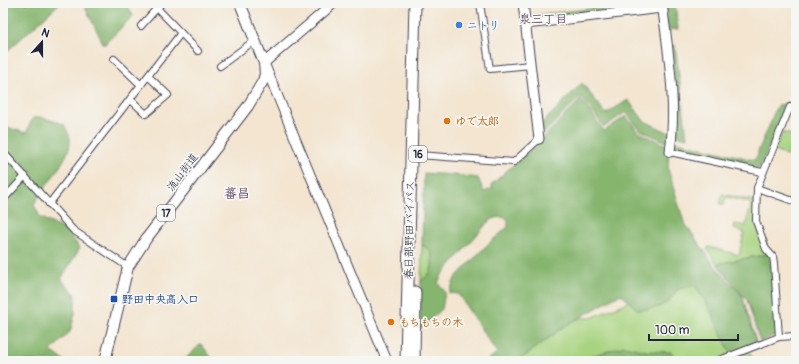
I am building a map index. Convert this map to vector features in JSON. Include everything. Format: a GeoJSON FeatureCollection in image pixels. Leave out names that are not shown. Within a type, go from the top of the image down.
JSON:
{"type":"FeatureCollection","features":[{"type":"Feature","properties":{"kind":"highway","name":"春日部野田バイパス"},"geometry":{"type":"LineString","coordinates":[[406,361],[414,3]]}},
{"type":"Feature","properties":{"kind":"highway","name":"春日部野田バイパス"},"geometry":{"type":"LineString","coordinates":[[414,361],[421,3]]}},
{"type":"Feature","properties":{"kind":"main road","name":"流山街道"},"geometry":{"type":"LineString","coordinates":[[105,361],[128,266],[146,239],[256,94],[265,74],[264,63],[240,3]]}},
{"type":"Feature","properties":{"kind":"street"},"geometry":{"type":"LineString","coordinates":[[142,26],[162,3]]}},
{"type":"Feature","properties":{"kind":"street"},"geometry":{"type":"LineString","coordinates":[[334,3],[264,63],[387,361]]}},
{"type":"Feature","properties":{"kind":"street"},"geometry":{"type":"LineString","coordinates":[[480,3],[490,69],[531,65]]}},
{"type":"Feature","properties":{"kind":"street"},"geometry":{"type":"LineString","coordinates":[[418,155],[514,162],[539,139],[523,3]]}},
{"type":"Feature","properties":{"kind":"street"},"geometry":{"type":"LineString","coordinates":[[526,24],[662,5],[674,112],[670,152],[762,172]]}},
{"type":"Feature","properties":{"kind":"street"},"geometry":{"type":"LineString","coordinates":[[157,8],[198,51]]}},
{"type":"Feature","properties":{"kind":"street"},"geometry":{"type":"LineString","coordinates":[[49,204],[181,33]]}},
{"type":"Feature","properties":{"kind":"street"},"geometry":{"type":"LineString","coordinates":[[220,66],[255,40]]}},
{"type":"Feature","properties":{"kind":"street"},"geometry":{"type":"LineString","coordinates":[[114,59],[141,85]]}},
{"type":"Feature","properties":{"kind":"street"},"geometry":{"type":"LineString","coordinates":[[130,99],[146,114],[168,95],[148,76]]}},
{"type":"Feature","properties":{"kind":"street"},"geometry":{"type":"LineString","coordinates":[[779,336],[773,257],[766,249],[756,221],[757,188],[762,172],[790,107],[796,111]]}},
{"type":"Feature","properties":{"kind":"street"},"geometry":{"type":"LineString","coordinates":[[3,152],[73,230],[128,266]]}},
{"type":"Feature","properties":{"kind":"street"},"geometry":{"type":"LineString","coordinates":[[3,200],[25,176]]}},
{"type":"Feature","properties":{"kind":"street"},"geometry":{"type":"LineString","coordinates":[[757,188],[796,202]]}},
{"type":"Feature","properties":{"kind":"street"},"geometry":{"type":"LineString","coordinates":[[717,361],[779,336],[796,336]]}},
{"type":"Feature","properties":{"kind":"green space"},"geometry":{"type":"Polygon","coordinates":[[[3,3],[60,3],[4,54],[3,3]]]}},
{"type":"Feature","properties":{"kind":"green space"},"geometry":{"type":"Polygon","coordinates":[[[83,3],[126,3],[133,16],[104,45],[83,3]]]}},
{"type":"Feature","properties":{"kind":"green space"},"geometry":{"type":"Polygon","coordinates":[[[635,3],[656,3],[654,5],[534,21],[529,16],[635,3]]]}},
{"type":"Feature","properties":{"kind":"green space"},"geometry":{"type":"Polygon","coordinates":[[[665,3],[675,3],[678,29],[668,30],[665,3]]]}},
{"type":"Feature","properties":{"kind":"green space"},"geometry":{"type":"Polygon","coordinates":[[[675,45],[687,138],[676,135],[677,107],[670,46],[675,45]]]}},
{"type":"Feature","properties":{"kind":"green space"},"geometry":{"type":"Polygon","coordinates":[[[582,83],[606,114],[628,100],[644,121],[670,133],[667,142],[640,130],[626,112],[604,127],[581,96],[544,133],[542,132],[541,124],[582,83]]]}},
{"type":"Feature","properties":{"kind":"green space"},"geometry":{"type":"Polygon","coordinates":[[[581,99],[604,131],[626,116],[638,132],[669,146],[668,169],[684,222],[714,265],[742,295],[756,343],[731,354],[706,302],[695,285],[677,290],[665,304],[656,308],[638,310],[621,294],[562,328],[518,361],[486,361],[497,353],[458,294],[449,293],[455,278],[487,245],[508,227],[508,219],[500,217],[488,222],[442,275],[438,283],[445,292],[442,309],[420,329],[421,281],[428,275],[432,268],[431,251],[422,245],[424,173],[478,178],[484,192],[493,188],[491,185],[539,142],[581,99]]]}},
{"type":"Feature","properties":{"kind":"green space"},"geometry":{"type":"Polygon","coordinates":[[[794,102],[796,103],[796,107],[789,103],[760,167],[757,169],[676,151],[674,149],[675,143],[677,142],[754,160],[758,155],[758,151],[775,109],[779,108],[778,105],[794,102]]]}},
{"type":"Feature","properties":{"kind":"green space"},"geometry":{"type":"Polygon","coordinates":[[[40,117],[64,124],[70,138],[69,149],[65,157],[34,205],[40,217],[68,232],[80,248],[61,279],[75,294],[75,314],[70,332],[51,351],[65,361],[3,361],[3,126],[26,133],[33,118],[40,117]]]}},
{"type":"Feature","properties":{"kind":"green space"},"geometry":{"type":"Polygon","coordinates":[[[783,131],[784,133],[793,135],[794,132],[796,133],[796,145],[791,157],[774,151],[783,131]]]}},
{"type":"Feature","properties":{"kind":"green space"},"geometry":{"type":"Polygon","coordinates":[[[722,194],[755,201],[755,221],[768,254],[717,264],[707,249],[709,247],[739,255],[744,232],[734,229],[735,224],[746,226],[751,203],[726,197],[724,205],[720,204],[722,194]]]}},
{"type":"Feature","properties":{"kind":"green space"},"geometry":{"type":"Polygon","coordinates":[[[422,245],[431,251],[432,268],[421,281],[422,245]]]}},
{"type":"Feature","properties":{"kind":"green space"},"geometry":{"type":"Polygon","coordinates":[[[768,254],[770,257],[778,334],[760,342],[747,300],[717,264],[768,254]]]}},
{"type":"Feature","properties":{"kind":"green space"},"geometry":{"type":"Polygon","coordinates":[[[699,271],[742,295],[756,342],[714,361],[493,361],[575,318],[591,318],[699,271]]]}},
{"type":"Feature","properties":{"kind":"green space"},"geometry":{"type":"Polygon","coordinates":[[[201,344],[214,361],[183,361],[201,344]]]}},
{"type":"Feature","properties":{"kind":"green space"},"geometry":{"type":"Polygon","coordinates":[[[625,346],[647,351],[671,352],[680,361],[583,361],[591,356],[625,346]]]}},
{"type":"Feature","properties":{"kind":"green space"},"geometry":{"type":"Polygon","coordinates":[[[749,352],[755,361],[725,361],[749,352]]]}},
{"type":"Feature","properties":{"kind":"place","name":"ニトリ"},"geometry":{"type":"Point","coordinates":[459,25]}},
{"type":"Feature","properties":{"kind":"place","name":"ゆで太郎"},"geometry":{"type":"Point","coordinates":[447,121]}},
{"type":"Feature","properties":{"kind":"place","name":"野田中央高入口"},"geometry":{"type":"Point","coordinates":[114,299]}},
{"type":"Feature","properties":{"kind":"place","name":"もちもちの木"},"geometry":{"type":"Point","coordinates":[391,322]}},
{"type":"Feature","properties":{"kind":"district","name":"泉三丁目"},"geometry":{"type":"Point","coordinates":[543,19]}},
{"type":"Feature","properties":{"kind":"district","name":"蕃昌"},"geometry":{"type":"Point","coordinates":[237,193]}}]}
